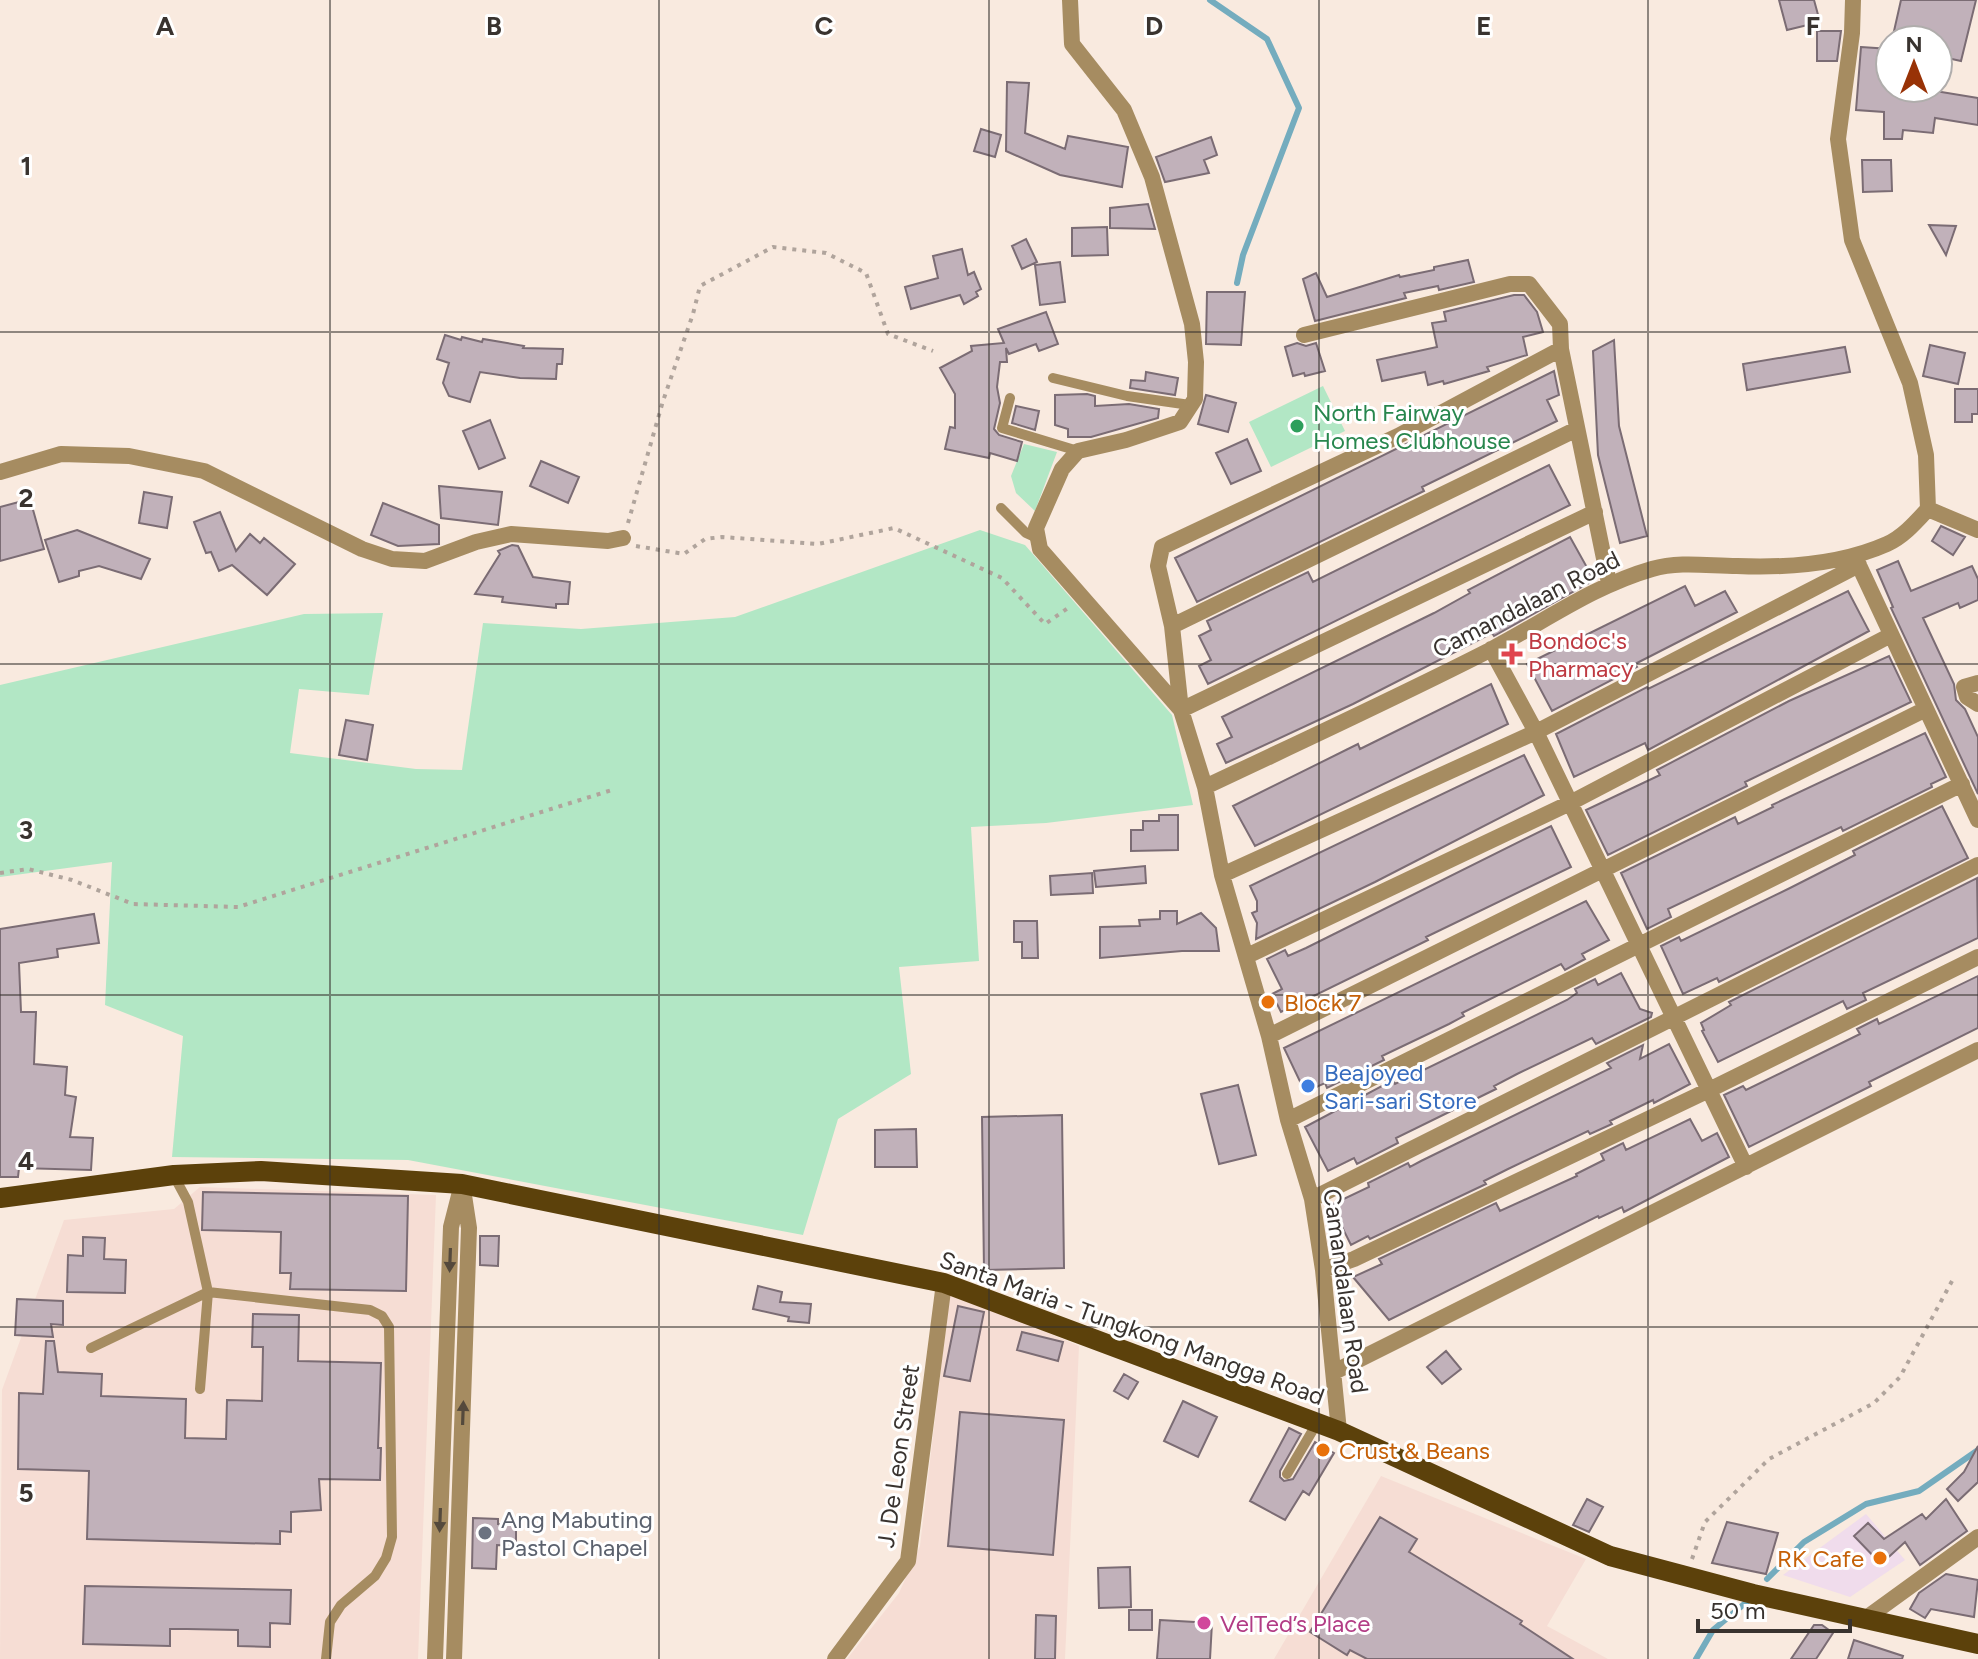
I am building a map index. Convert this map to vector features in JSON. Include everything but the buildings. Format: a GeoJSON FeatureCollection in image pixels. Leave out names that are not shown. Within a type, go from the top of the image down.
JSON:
{"type":"FeatureCollection","features":[{"type":"Feature","properties":{"kind":"main road","name":"Santa Maria - Tungkong Mangga Road"},"geometry":{"type":"LineString","coordinates":[[0,1198],[174,1175],[261,1171],[462,1184],[944,1283],[1339,1431],[1610,1556],[1978,1644]]}},
{"type":"Feature","properties":{"kind":"street"},"geometry":{"type":"LineString","coordinates":[[1070,0],[1072,44],[1124,110],[1152,177],[1192,324],[1196,362],[1195,399],[1180,422],[1126,440],[1078,451],[1062,469],[1050,494],[1036,528],[1037,538],[1040,549],[1181,710]]}},
{"type":"Feature","properties":{"kind":"street"},"geometry":{"type":"LineString","coordinates":[[1853,0],[1852,33],[1838,139],[1852,240],[1910,383],[1926,455],[1928,509],[1978,530]]}},
{"type":"Feature","properties":{"kind":"street"},"geometry":{"type":"LineString","coordinates":[[1304,335],[1510,284],[1529,284],[1560,324],[1561,349],[1609,583]]}},
{"type":"Feature","properties":{"kind":"street"},"geometry":{"type":"LineString","coordinates":[[1181,710],[1172,626],[1158,566],[1162,547],[1398,436],[1561,349]]}},
{"type":"Feature","properties":{"kind":"street"},"geometry":{"type":"LineString","coordinates":[[1172,626],[1577,429]]}},
{"type":"Feature","properties":{"kind":"street"},"geometry":{"type":"LineString","coordinates":[[0,472],[61,454],[129,456],[204,471],[362,549],[392,559],[425,561],[476,542],[511,534],[608,541],[623,538]]}},
{"type":"Feature","properties":{"kind":"street","name":"Camandalaan Road"},"geometry":{"type":"LineString","coordinates":[[1205,787],[1491,649],[1609,583],[1656,568],[1691,564],[1791,565],[1857,560],[1889,544],[1928,509]]}},
{"type":"Feature","properties":{"kind":"street"},"geometry":{"type":"LineString","coordinates":[[1181,710],[1595,512]]}},
{"type":"Feature","properties":{"kind":"street"},"geometry":{"type":"LineString","coordinates":[[1222,875],[1536,732],[1857,560],[1978,820]]}},
{"type":"Feature","properties":{"kind":"street"},"geometry":{"type":"LineString","coordinates":[[1247,956],[1570,803],[1891,635]]}},
{"type":"Feature","properties":{"kind":"street"},"geometry":{"type":"LineString","coordinates":[[1491,649],[1536,732],[1746,1167]]}},
{"type":"Feature","properties":{"kind":"street"},"geometry":{"type":"LineString","coordinates":[[1978,683],[1964,687],[1967,697],[1978,704]]}},
{"type":"Feature","properties":{"kind":"street"},"geometry":{"type":"LineString","coordinates":[[1269,1036],[1926,709]]}},
{"type":"Feature","properties":{"kind":"street","name":"Camandalaan Road"},"geometry":{"type":"LineString","coordinates":[[1181,710],[1205,787],[1222,875],[1247,956],[1288,1120],[1312,1199],[1323,1270],[1339,1431]]}},
{"type":"Feature","properties":{"kind":"street"},"geometry":{"type":"LineString","coordinates":[[1288,1120],[1962,784]]}},
{"type":"Feature","properties":{"kind":"street"},"geometry":{"type":"LineString","coordinates":[[1312,1199],[1978,865]]}},
{"type":"Feature","properties":{"kind":"street"},"geometry":{"type":"LineString","coordinates":[[1323,1270],[1354,1259],[1709,1090],[1978,957]]}},
{"type":"Feature","properties":{"kind":"street"},"geometry":{"type":"LineString","coordinates":[[1334,1372],[1978,1050]]}},
{"type":"Feature","properties":{"kind":"street"},"geometry":{"type":"LineString","coordinates":[[435,1659],[451,1227],[462,1184]]}},
{"type":"Feature","properties":{"kind":"street"},"geometry":{"type":"LineString","coordinates":[[454,1659],[469,1228],[462,1184]]}},
{"type":"Feature","properties":{"kind":"street","name":"J. De Leon Street"},"geometry":{"type":"LineString","coordinates":[[835,1659],[908,1561],[944,1283]]}},
{"type":"Feature","properties":{"kind":"street"},"geometry":{"type":"LineString","coordinates":[[1865,1619],[1978,1537]]}},
{"type":"Feature","properties":{"kind":"lane"},"geometry":{"type":"LineString","coordinates":[[1053,378],[1127,396],[1190,405]]}},
{"type":"Feature","properties":{"kind":"lane"},"geometry":{"type":"LineString","coordinates":[[1010,398],[1002,428],[1078,451]]}},
{"type":"Feature","properties":{"kind":"lane"},"geometry":{"type":"LineString","coordinates":[[1001,508],[1026,533],[1037,538]]}},
{"type":"Feature","properties":{"kind":"lane"},"geometry":{"type":"LineString","coordinates":[[174,1175],[188,1202],[208,1292],[200,1389]]}},
{"type":"Feature","properties":{"kind":"lane"},"geometry":{"type":"LineString","coordinates":[[91,1348],[208,1292],[370,1310],[382,1316],[389,1327],[392,1537],[386,1558],[375,1576],[341,1605],[330,1622],[326,1659]]}},
{"type":"Feature","properties":{"kind":"lane"},"geometry":{"type":"LineString","coordinates":[[1287,1474],[1317,1423]]}},
{"type":"Feature","properties":{"kind":"path"},"geometry":{"type":"LineString","coordinates":[[933,351],[888,334],[866,273],[826,253],[773,247],[700,286],[623,538],[631,546],[684,554],[705,539],[722,537],[818,544],[894,528],[1002,578],[1045,624],[1083,597]]}},
{"type":"Feature","properties":{"kind":"path"},"geometry":{"type":"LineString","coordinates":[[0,873],[28,869],[57,876],[133,904],[238,907],[615,789]]}},
{"type":"Feature","properties":{"kind":"path"},"geometry":{"type":"LineString","coordinates":[[1686,1576],[1705,1522],[1769,1459],[1874,1403],[1900,1377],[1952,1281]]}},
{"type":"Feature","properties":{"kind":"shaded area"},"geometry":{"type":"Polygon","coordinates":[[[200,1187],[436,1195],[418,1659],[0,1659],[2,1390],[64,1220],[174,1209],[200,1187]]]}},
{"type":"Feature","properties":{"kind":"shaded area"},"geometry":{"type":"Polygon","coordinates":[[[950,1291],[1079,1346],[1065,1659],[847,1659],[899,1593],[920,1546],[950,1291]]]}},
{"type":"Feature","properties":{"kind":"shaded area"},"geometry":{"type":"Polygon","coordinates":[[[1381,1476],[1586,1559],[1547,1626],[1608,1659],[1274,1659],[1381,1476]]]}},
{"type":"Feature","properties":{"kind":"shaded area"},"geometry":{"type":"Polygon","coordinates":[[[1866,1514],[1905,1560],[1850,1597],[1783,1575],[1866,1514]]]}},
{"type":"Feature","properties":{"kind":"green space","name":"North Fairway Homes Clubhouse"},"geometry":{"type":"Polygon","coordinates":[[[1323,386],[1345,431],[1271,467],[1249,422],[1323,386]]]}},
{"type":"Feature","properties":{"kind":"green space"},"geometry":{"type":"Polygon","coordinates":[[[1024,444],[1057,452],[1035,511],[1016,493],[1011,476],[1024,444]]]}},
{"type":"Feature","properties":{"kind":"green space"},"geometry":{"type":"Polygon","coordinates":[[[980,530],[1025,545],[1172,715],[1193,805],[1046,823],[971,827],[979,961],[899,967],[911,1074],[838,1119],[803,1235],[408,1160],[172,1157],[183,1036],[105,1005],[112,862],[0,877],[0,685],[304,614],[383,613],[369,695],[299,689],[290,753],[416,769],[462,770],[483,623],[581,629],[735,617],[980,530]]]}},
{"type":"Feature","properties":{"kind":"waterway"},"geometry":{"type":"LineString","coordinates":[[1210,0],[1267,39],[1299,108],[1243,255],[1237,283]]}},
{"type":"Feature","properties":{"kind":"waterway"},"geometry":{"type":"LineString","coordinates":[[1767,1579],[1804,1542],[1866,1504],[1919,1491],[1978,1450]]}},
{"type":"Feature","properties":{"kind":"waterway"},"geometry":{"type":"LineString","coordinates":[[1696,1659],[1713,1630],[1749,1600]]}},
{"type":"Feature","properties":{"kind":"place","name":"North Fairway Homes Clubhouse"},"geometry":{"type":"Point","coordinates":[1297,426]}},
{"type":"Feature","properties":{"kind":"place","name":"Bondoc's Pharmacy"},"geometry":{"type":"Point","coordinates":[1512,654]}},
{"type":"Feature","properties":{"kind":"place","name":"Block 7"},"geometry":{"type":"Point","coordinates":[1268,1002]}},
{"type":"Feature","properties":{"kind":"place","name":"Beajoyed Sari-sari Store"},"geometry":{"type":"Point","coordinates":[1308,1086]}},
{"type":"Feature","properties":{"kind":"place","name":"Crust & Beans"},"geometry":{"type":"Point","coordinates":[1323,1450]}},
{"type":"Feature","properties":{"kind":"place","name":"Ang Mabuting Pastol Chapel"},"geometry":{"type":"Point","coordinates":[485,1533]}},
{"type":"Feature","properties":{"kind":"place","name":"RK Cafe"},"geometry":{"type":"Point","coordinates":[1880,1558]}},
{"type":"Feature","properties":{"kind":"place","name":"VelTed’s Place"},"geometry":{"type":"Point","coordinates":[1204,1623]}}]}
